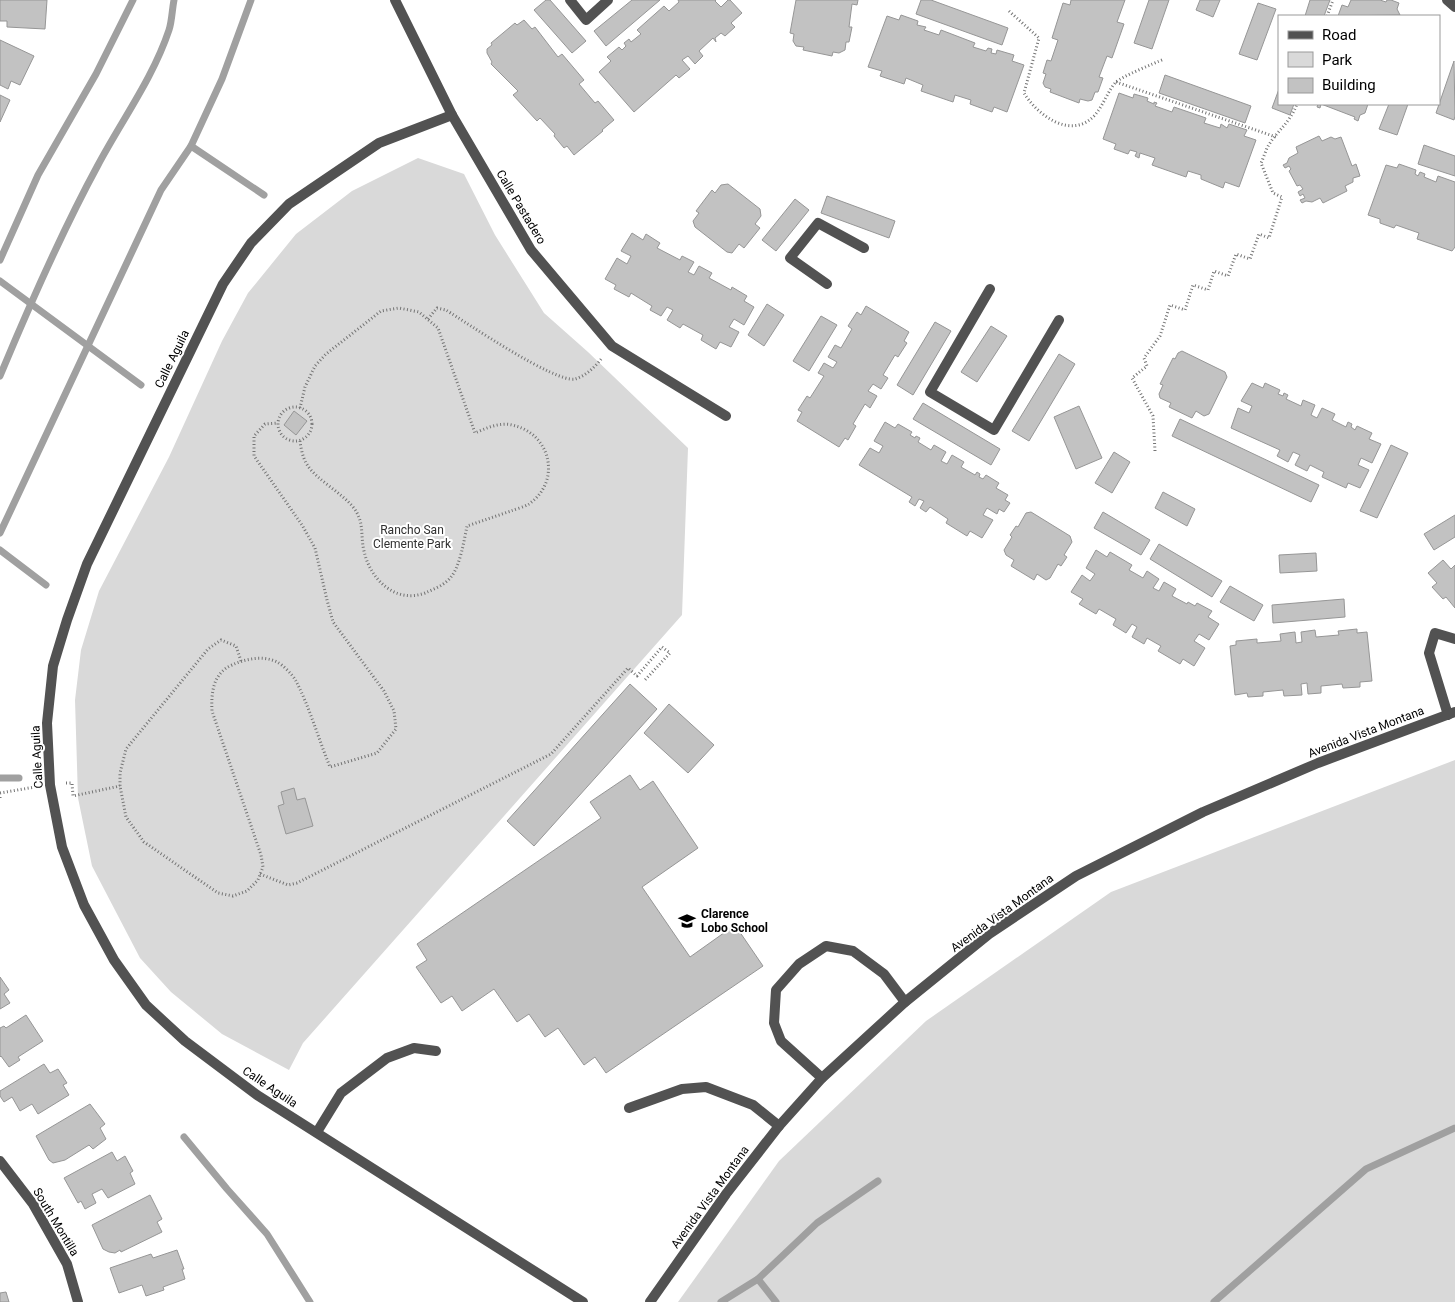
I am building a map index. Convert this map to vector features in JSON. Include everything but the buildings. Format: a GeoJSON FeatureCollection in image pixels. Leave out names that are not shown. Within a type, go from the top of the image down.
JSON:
{"type":"FeatureCollection","features":[{"type":"Feature","properties":{"kind":"street","name":"Calle Pastadero"},"geometry":{"type":"LineString","coordinates":[[396,0],[452,115],[530,250],[612,346],[726,416]]}},
{"type":"Feature","properties":{"kind":"street"},"geometry":{"type":"LineString","coordinates":[[570,0],[586,20],[608,0]]}},
{"type":"Feature","properties":{"kind":"street"},"geometry":{"type":"LineString","coordinates":[[1447,0],[1455,7]]}},
{"type":"Feature","properties":{"kind":"street","name":"Calle Aguila"},"geometry":{"type":"LineString","coordinates":[[452,115],[379,143],[289,204],[251,243],[223,284],[87,564],[66,620],[53,666],[48,724],[50,785],[62,847],[84,905],[114,960],[146,1005],[185,1042],[257,1095],[584,1302]]}},
{"type":"Feature","properties":{"kind":"street"},"geometry":{"type":"LineString","coordinates":[[827,284],[790,258],[818,223],[864,248]]}},
{"type":"Feature","properties":{"kind":"street"},"geometry":{"type":"LineString","coordinates":[[990,289],[930,392],[994,430],[1059,320]]}},
{"type":"Feature","properties":{"kind":"street"},"geometry":{"type":"LineString","coordinates":[[1451,714],[1429,654],[1435,633],[1455,639]]}},
{"type":"Feature","properties":{"kind":"street","name":"Avenida Vista Montana"},"geometry":{"type":"LineString","coordinates":[[650,1302],[726,1194],[779,1126],[822,1078],[905,1002],[989,934],[1076,876],[1212,808],[1318,763],[1451,714]]}},
{"type":"Feature","properties":{"kind":"street"},"geometry":{"type":"LineString","coordinates":[[822,1078],[781,1041],[774,1023],[776,990],[799,964],[826,946],[853,951],[884,974],[905,1002]]}},
{"type":"Feature","properties":{"kind":"street"},"geometry":{"type":"LineString","coordinates":[[317,1132],[342,1093],[388,1058],[414,1048],[436,1051]]}},
{"type":"Feature","properties":{"kind":"street"},"geometry":{"type":"LineString","coordinates":[[629,1108],[682,1090],[706,1087],[753,1105],[779,1126]]}},
{"type":"Feature","properties":{"kind":"street","name":"South Montilla"},"geometry":{"type":"LineString","coordinates":[[0,1161],[33,1204],[67,1264],[78,1302]]}},
{"type":"Feature","properties":{"kind":"path"},"geometry":{"type":"LineString","coordinates":[[1328,15],[1333,0]]}},
{"type":"Feature","properties":{"kind":"path"},"geometry":{"type":"LineString","coordinates":[[1009,11],[1039,38],[1024,93],[1031,105],[1047,118],[1069,126],[1085,123],[1094,116],[1116,82],[1164,59]]}},
{"type":"Feature","properties":{"kind":"path"},"geometry":{"type":"LineString","coordinates":[[1116,82],[1276,138]]}},
{"type":"Feature","properties":{"kind":"path"},"geometry":{"type":"LineString","coordinates":[[1155,450],[1153,416],[1132,378],[1147,366],[1144,358],[1160,336],[1170,305],[1185,310],[1193,284],[1208,290],[1214,271],[1228,276],[1236,254],[1250,260],[1259,234],[1269,238],[1282,197],[1273,193],[1261,164],[1268,147],[1293,115],[1297,105]]}},
{"type":"Feature","properties":{"kind":"path"},"geometry":{"type":"LineString","coordinates":[[300,408],[305,387],[315,366],[326,354],[381,311],[399,308],[419,312],[438,328],[475,433],[489,426],[511,424],[530,432],[542,443],[548,458],[548,474],[542,490],[528,504],[467,526],[459,558],[451,577],[437,588],[418,596],[395,594],[381,583],[369,565],[364,550],[361,520],[353,507],[308,467],[302,453],[300,441]]}},
{"type":"Feature","properties":{"kind":"path"},"geometry":{"type":"LineString","coordinates":[[428,320],[437,308],[446,310],[539,366],[562,376],[575,379],[594,369],[612,346]]}},
{"type":"Feature","properties":{"kind":"path"},"geometry":{"type":"LineString","coordinates":[[290,408],[300,408],[309,415],[312,425],[308,435],[300,441],[289,440],[280,433],[278,423],[282,413],[290,408]]}},
{"type":"Feature","properties":{"kind":"path"},"geometry":{"type":"LineString","coordinates":[[241,661],[236,646],[221,640],[208,649],[126,749],[120,773],[120,786],[126,817],[144,842],[218,893],[233,896],[247,891],[258,880],[263,867],[261,855],[212,711],[211,692],[219,674],[228,666],[241,661],[262,658],[277,662],[295,679],[330,767],[377,753],[396,729],[394,711],[384,690],[333,622],[315,548],[302,525],[254,456],[254,436],[265,424],[278,423]]}},
{"type":"Feature","properties":{"kind":"path"},"geometry":{"type":"LineString","coordinates":[[260,874],[288,885],[297,883],[551,754],[628,668],[638,676],[662,647],[670,653],[645,680]]}},
{"type":"Feature","properties":{"kind":"path"},"geometry":{"type":"LineString","coordinates":[[0,796],[50,785],[72,783],[73,796],[120,786]]}},
{"type":"Feature","properties":{"kind":"green space","name":"Rancho San Clemente Park"},"geometry":{"type":"Polygon","coordinates":[[[418,158],[464,174],[495,235],[544,313],[588,352],[688,448],[682,615],[303,1043],[289,1070],[222,1034],[171,992],[140,958],[92,866],[78,798],[75,700],[81,650],[99,591],[169,457],[222,341],[248,293],[296,234],[352,191],[418,158]]]}},
{"type":"Feature","properties":{"kind":"green space"},"geometry":{"type":"Polygon","coordinates":[[[1455,760],[1455,1302],[678,1302],[779,1161],[926,1021],[1111,892],[1455,760]]]}},
{"type":"Feature","properties":{"kind":"waterway"},"geometry":{"type":"LineString","coordinates":[[0,260],[38,175],[96,74],[133,0]]}},
{"type":"Feature","properties":{"kind":"waterway"},"geometry":{"type":"LineString","coordinates":[[0,376],[34,296],[71,217],[98,165],[155,65],[169,30],[174,0]]}},
{"type":"Feature","properties":{"kind":"waterway"},"geometry":{"type":"LineString","coordinates":[[0,533],[161,190],[191,146],[222,79],[251,0]]}},
{"type":"Feature","properties":{"kind":"waterway"},"geometry":{"type":"LineString","coordinates":[[191,146],[264,195]]}},
{"type":"Feature","properties":{"kind":"waterway"},"geometry":{"type":"LineString","coordinates":[[0,281],[141,385]]}},
{"type":"Feature","properties":{"kind":"waterway"},"geometry":{"type":"LineString","coordinates":[[0,550],[46,585]]}},
{"type":"Feature","properties":{"kind":"waterway"},"geometry":{"type":"LineString","coordinates":[[0,778],[19,778]]}},
{"type":"Feature","properties":{"kind":"waterway"},"geometry":{"type":"LineString","coordinates":[[1214,1302],[1366,1169],[1455,1128]]}},
{"type":"Feature","properties":{"kind":"waterway"},"geometry":{"type":"LineString","coordinates":[[184,1137],[267,1234],[310,1302]]}},
{"type":"Feature","properties":{"kind":"waterway"},"geometry":{"type":"LineString","coordinates":[[721,1302],[758,1279],[817,1223],[878,1181]]}},
{"type":"Feature","properties":{"kind":"waterway"},"geometry":{"type":"LineString","coordinates":[[758,1279],[776,1302]]}},
{"type":"Feature","properties":{"kind":"place","name":"Clarence Lobo School"},"geometry":{"type":"Point","coordinates":[687,921]}}]}
